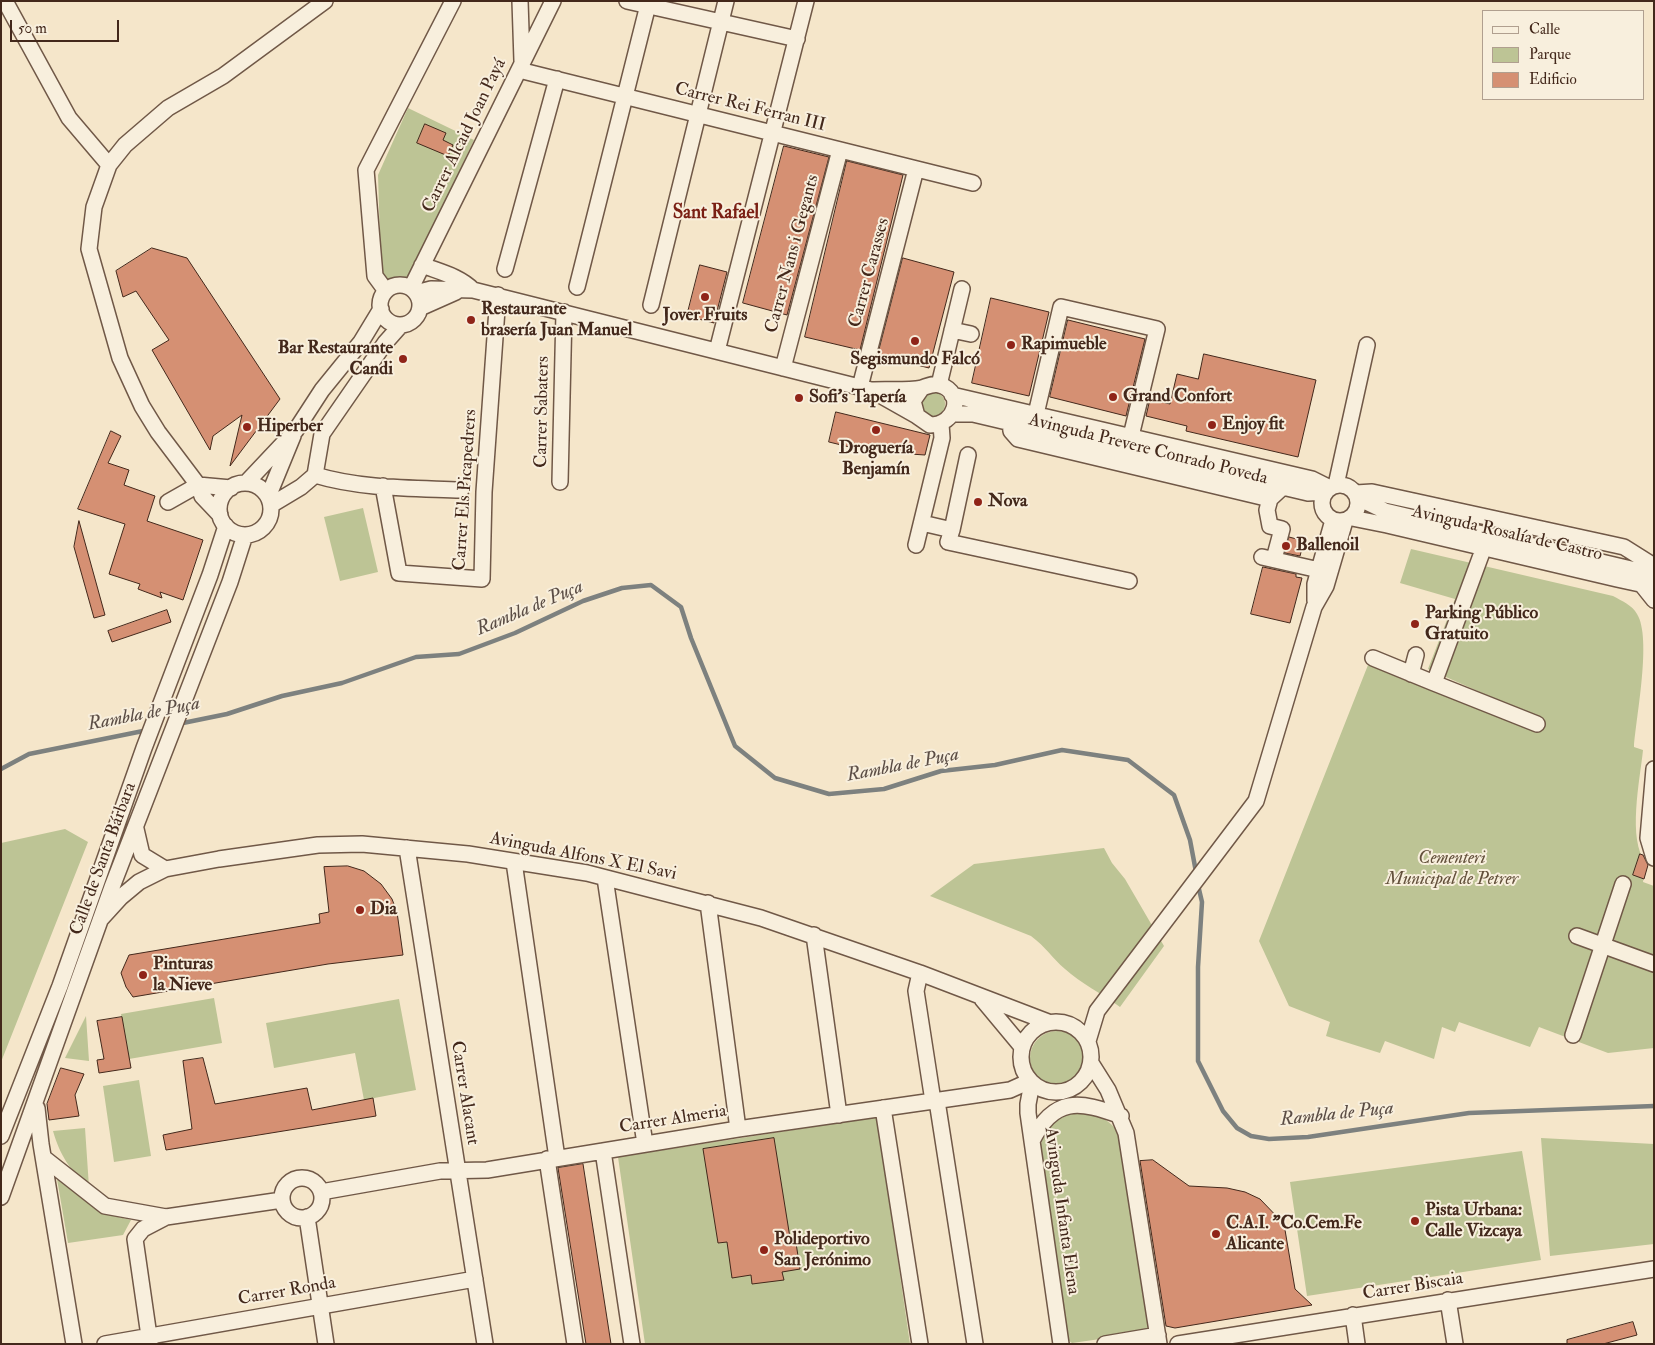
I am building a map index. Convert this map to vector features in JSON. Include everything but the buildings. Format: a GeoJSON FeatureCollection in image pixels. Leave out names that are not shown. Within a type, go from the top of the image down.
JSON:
{"type":"FeatureCollection","features":[{"type":"Feature","properties":{"kind":"street"},"geometry":{"type":"LineString","coordinates":[[5,1],[69,118],[108,165]]}},
{"type":"Feature","properties":{"kind":"street"},"geometry":{"type":"LineString","coordinates":[[296,430],[269,501],[270,516],[265,525],[256,532],[245,535],[235,533],[202,496],[198,485],[158,432],[142,406],[120,358],[99,290],[89,249],[94,207],[108,165],[125,145],[168,108],[223,76],[325,1]]}},
{"type":"Feature","properties":{"kind":"street"},"geometry":{"type":"LineString","coordinates":[[386,291],[375,276],[366,170],[453,1]]}},
{"type":"Feature","properties":{"kind":"street"},"geometry":{"type":"LineString","coordinates":[[520,1],[520,66]]}},
{"type":"Feature","properties":{"kind":"street","name":"Carrer Alcaid Joan Payá"},"geometry":{"type":"LineString","coordinates":[[414,290],[422,265],[553,1]]}},
{"type":"Feature","properties":{"kind":"street"},"geometry":{"type":"LineString","coordinates":[[627,1],[649,4],[797,39]]}},
{"type":"Feature","properties":{"kind":"street"},"geometry":{"type":"LineString","coordinates":[[651,305],[726,1]]}},
{"type":"Feature","properties":{"kind":"street"},"geometry":{"type":"LineString","coordinates":[[718,351],[806,1]]}},
{"type":"Feature","properties":{"kind":"street"},"geometry":{"type":"LineString","coordinates":[[578,287],[649,4]]}},
{"type":"Feature","properties":{"kind":"street","name":"Carrer Rei Ferran III"},"geometry":{"type":"LineString","coordinates":[[520,66],[557,79],[973,183]]}},
{"type":"Feature","properties":{"kind":"street"},"geometry":{"type":"LineString","coordinates":[[506,269],[557,79]]}},
{"type":"Feature","properties":{"kind":"street","name":"Carrer Nans i Gegants"},"geometry":{"type":"LineString","coordinates":[[783,368],[840,150]]}},
{"type":"Feature","properties":{"kind":"street","name":"Carrer Carasses"},"geometry":{"type":"LineString","coordinates":[[865,388],[916,169]]}},
{"type":"Feature","properties":{"kind":"street"},"geometry":{"type":"LineString","coordinates":[[422,265],[466,283],[465,290]]}},
{"type":"Feature","properties":{"kind":"street"},"geometry":{"type":"LineString","coordinates":[[246,484],[296,430],[322,390],[361,342],[380,309],[381,299],[386,291],[398,285],[414,290],[465,290],[498,295],[865,388],[922,388]]}},
{"type":"Feature","properties":{"kind":"street"},"geometry":{"type":"LineString","coordinates":[[916,545],[950,408],[939,384],[962,289]]}},
{"type":"Feature","properties":{"kind":"street"},"geometry":{"type":"LineString","coordinates":[[414,290],[420,308]]}},
{"type":"Feature","properties":{"kind":"street"},"geometry":{"type":"LineString","coordinates":[[361,342],[396,324],[414,320],[420,308],[465,290]]}},
{"type":"Feature","properties":{"kind":"street","name":"Carrer Els Picapedrers"},"geometry":{"type":"LineString","coordinates":[[383,486],[399,573],[482,580],[484,492],[498,295]]}},
{"type":"Feature","properties":{"kind":"street"},"geometry":{"type":"LineString","coordinates":[[1036,414],[1061,307],[1157,330],[1131,436]]}},
{"type":"Feature","properties":{"kind":"street"},"geometry":{"type":"LineString","coordinates":[[380,309],[396,324]]}},
{"type":"Feature","properties":{"kind":"street","name":"Carrer Sabaters"},"geometry":{"type":"LineString","coordinates":[[560,482],[564,312]]}},
{"type":"Feature","properties":{"kind":"street"},"geometry":{"type":"LineString","coordinates":[[269,501],[301,487],[315,475],[322,434],[396,324]]}},
{"type":"Feature","properties":{"kind":"street"},"geometry":{"type":"LineString","coordinates":[[952,330],[970,334]]}},
{"type":"Feature","properties":{"kind":"street"},"geometry":{"type":"LineString","coordinates":[[1088,1041],[1097,1011],[1256,801],[1314,607],[1326,586],[1346,518],[1340,492],[1342,468],[1367,345]]}},
{"type":"Feature","properties":{"kind":"street"},"geometry":{"type":"LineString","coordinates":[[917,416],[913,401],[922,388],[927,385],[939,384]]}},
{"type":"Feature","properties":{"kind":"street"},"geometry":{"type":"LineString","coordinates":[[865,388],[930,425],[950,408]]}},
{"type":"Feature","properties":{"kind":"street","name":"Avinguda Prevere Conrado Poveda"},"geometry":{"type":"LineString","coordinates":[[950,408],[1308,493],[1340,492]]}},
{"type":"Feature","properties":{"kind":"street","name":"Avinguda Prevere Conrado Poveda"},"geometry":{"type":"LineString","coordinates":[[950,408],[1036,414],[1312,478],[1340,492]]}},
{"type":"Feature","properties":{"kind":"street","name":"Avinguda Prevere Conrado Poveda"},"geometry":{"type":"LineString","coordinates":[[1010,422],[1011,431],[1018,439],[1270,499],[1283,487]]}},
{"type":"Feature","properties":{"kind":"street"},"geometry":{"type":"LineString","coordinates":[[968,455],[948,542],[1129,582]]}},
{"type":"Feature","properties":{"kind":"street"},"geometry":{"type":"LineString","coordinates":[[315,475],[328,479],[383,486],[460,490]]}},
{"type":"Feature","properties":{"kind":"street"},"geometry":{"type":"LineString","coordinates":[[168,502],[198,485],[231,488],[246,484],[256,486],[269,501]]}},
{"type":"Feature","properties":{"kind":"street"},"geometry":{"type":"LineString","coordinates":[[223,521],[222,497],[231,488]]}},
{"type":"Feature","properties":{"kind":"street"},"geometry":{"type":"LineString","coordinates":[[1340,492],[1325,513],[1346,518]]}},
{"type":"Feature","properties":{"kind":"street","name":"Avinguda Rosalía de Castro"},"geometry":{"type":"LineString","coordinates":[[1340,492],[1385,511],[1630,567],[1650,576]]}},
{"type":"Feature","properties":{"kind":"street","name":"Avinguda Rosalía de Castro"},"geometry":{"type":"LineString","coordinates":[[1340,492],[1372,492],[1624,547],[1650,576]]}},
{"type":"Feature","properties":{"kind":"street"},"geometry":{"type":"LineString","coordinates":[[1270,499],[1267,510],[1270,526],[1282,529],[1268,558],[1319,570]]}},
{"type":"Feature","properties":{"kind":"street","name":"Avinguda Rosalía de Castro"},"geometry":{"type":"LineString","coordinates":[[1346,518],[1385,511]]}},
{"type":"Feature","properties":{"kind":"street"},"geometry":{"type":"LineString","coordinates":[[1314,607],[1315,584],[1319,570],[1346,518]]}},
{"type":"Feature","properties":{"kind":"street","name":"Avinguda Rosalía de Castro"},"geometry":{"type":"LineString","coordinates":[[1346,518],[1484,547],[1650,576]]}},
{"type":"Feature","properties":{"kind":"street","name":"Calle de Santa Bárbara"},"geometry":{"type":"LineString","coordinates":[[1,1136],[60,986],[144,748],[210,575],[223,521]]}},
{"type":"Feature","properties":{"kind":"street"},"geometry":{"type":"LineString","coordinates":[[922,523],[952,530]]}},
{"type":"Feature","properties":{"kind":"street","name":"Calle de Santa Bárbara"},"geometry":{"type":"LineString","coordinates":[[1,1197],[37,1102],[100,920],[230,582],[245,535]]}},
{"type":"Feature","properties":{"kind":"street"},"geometry":{"type":"LineString","coordinates":[[1434,683],[1484,547]]}},
{"type":"Feature","properties":{"kind":"street"},"geometry":{"type":"LineString","coordinates":[[1650,576],[1654,600]]}},
{"type":"Feature","properties":{"kind":"street"},"geometry":{"type":"LineString","coordinates":[[1411,674],[1416,655]]}},
{"type":"Feature","properties":{"kind":"street"},"geometry":{"type":"LineString","coordinates":[[1373,658],[1537,724]]}},
{"type":"Feature","properties":{"kind":"street"},"geometry":{"type":"LineString","coordinates":[[1654,770],[1648,838],[1654,858]]}},
{"type":"Feature","properties":{"kind":"street"},"geometry":{"type":"LineString","coordinates":[[136,829],[142,855],[165,869]]}},
{"type":"Feature","properties":{"kind":"street","name":"Avinguda Alfons X El Savi"},"geometry":{"type":"LineString","coordinates":[[100,920],[121,897],[139,882],[165,869],[218,859],[318,845],[362,844],[468,854],[605,878],[708,903],[814,935],[1048,1022]]}},
{"type":"Feature","properties":{"kind":"street","name":"Carrer Alacant"},"geometry":{"type":"LineString","coordinates":[[407,848],[485,1344]]}},
{"type":"Feature","properties":{"kind":"street"},"geometry":{"type":"LineString","coordinates":[[514,862],[575,1344]]}},
{"type":"Feature","properties":{"kind":"street"},"geometry":{"type":"LineString","coordinates":[[605,878],[645,1144]]}},
{"type":"Feature","properties":{"kind":"street"},"geometry":{"type":"LineString","coordinates":[[1573,1035],[1623,884]]}},
{"type":"Feature","properties":{"kind":"street"},"geometry":{"type":"LineString","coordinates":[[708,903],[738,1128]]}},
{"type":"Feature","properties":{"kind":"street"},"geometry":{"type":"LineString","coordinates":[[814,935],[839,1115]]}},
{"type":"Feature","properties":{"kind":"street"},"geometry":{"type":"LineString","coordinates":[[1577,936],[1654,964]]}},
{"type":"Feature","properties":{"kind":"street"},"geometry":{"type":"LineString","coordinates":[[920,973],[916,991],[975,1344]]}},
{"type":"Feature","properties":{"kind":"street","name":"Avinguda Alfons X El Savi"},"geometry":{"type":"LineString","coordinates":[[979,996],[1022,1047]]}},
{"type":"Feature","properties":{"kind":"street"},"geometry":{"type":"LineString","coordinates":[[1071,1025],[1097,1011]]}},
{"type":"Feature","properties":{"kind":"street"},"geometry":{"type":"LineString","coordinates":[[1048,1022],[1060,1022],[1071,1025],[1081,1031],[1088,1041],[1091,1063],[1081,1082],[1062,1092],[1051,1092],[1031,1082],[1023,1071],[1020,1059],[1022,1047],[1031,1031],[1048,1022]]}},
{"type":"Feature","properties":{"kind":"street"},"geometry":{"type":"LineString","coordinates":[[1091,1063],[1121,1116],[1126,1132],[1159,1340],[1105,1344]]}},
{"type":"Feature","properties":{"kind":"street","name":"Carrer Almeria"},"geometry":{"type":"LineString","coordinates":[[321,1192],[456,1168],[487,1170],[738,1128],[1010,1090],[1031,1082]]}},
{"type":"Feature","properties":{"kind":"street","name":"Avinguda Infanta Elena"},"geometry":{"type":"LineString","coordinates":[[1031,1082],[1028,1104],[1032,1141],[1061,1344]]}},
{"type":"Feature","properties":{"kind":"street"},"geometry":{"type":"LineString","coordinates":[[1010,1090],[1028,1104]]}},
{"type":"Feature","properties":{"kind":"street"},"geometry":{"type":"LineString","coordinates":[[37,1102],[44,1158],[74,1344]]}},
{"type":"Feature","properties":{"kind":"street"},"geometry":{"type":"LineString","coordinates":[[1032,1141],[1037,1130],[1052,1114],[1066,1106],[1080,1104],[1121,1116]]}},
{"type":"Feature","properties":{"kind":"street"},"geometry":{"type":"LineString","coordinates":[[884,1108],[920,1344]]}},
{"type":"Feature","properties":{"kind":"street"},"geometry":{"type":"LineString","coordinates":[[603,1151],[632,1344]]}},
{"type":"Feature","properties":{"kind":"street"},"geometry":{"type":"LineString","coordinates":[[44,1158],[105,1206],[166,1217],[282,1200]]}},
{"type":"Feature","properties":{"kind":"street"},"geometry":{"type":"LineString","coordinates":[[294,1179],[310,1180],[317,1185],[321,1192],[320,1208],[307,1217],[300,1218],[288,1212],[282,1200],[283,1192],[294,1179]]}},
{"type":"Feature","properties":{"kind":"street"},"geometry":{"type":"LineString","coordinates":[[150,1339],[135,1239],[143,1229],[166,1217]]}},
{"type":"Feature","properties":{"kind":"street"},"geometry":{"type":"LineString","coordinates":[[307,1217],[326,1344]]}},
{"type":"Feature","properties":{"kind":"street","name":"Carrer Biscaia"},"geometry":{"type":"LineString","coordinates":[[1178,1344],[1256,1338],[1353,1315],[1654,1269]]}},
{"type":"Feature","properties":{"kind":"street","name":"Carrer Ronda"},"geometry":{"type":"LineString","coordinates":[[105,1344],[150,1339],[320,1305],[475,1278]]}},
{"type":"Feature","properties":{"kind":"street"},"geometry":{"type":"LineString","coordinates":[[1448,1300],[1455,1344]]}},
{"type":"Feature","properties":{"kind":"street"},"geometry":{"type":"LineString","coordinates":[[1353,1315],[1357,1344]]}},
{"type":"Feature","properties":{"kind":"green space"},"geometry":{"type":"Polygon","coordinates":[[[408,108],[474,140],[409,278],[395,277],[387,281],[381,271],[378,175],[408,108]]]}},
{"type":"Feature","properties":{"kind":"green space"},"geometry":{"type":"Polygon","coordinates":[[[933,392],[942,395],[945,404],[942,413],[933,416],[924,413],[921,404],[924,395],[933,392]]]}},
{"type":"Feature","properties":{"kind":"green space"},"geometry":{"type":"Polygon","coordinates":[[[363,508],[378,572],[340,581],[324,517],[363,508]]]}},
{"type":"Feature","properties":{"kind":"green space","name":"Cementeri Municipal de Petrer"},"geometry":{"type":"Polygon","coordinates":[[[1411,549],[1613,596],[1630,606],[1637,614],[1641,625],[1643,659],[1634,747],[1643,750],[1636,825],[1640,853],[1646,863],[1643,882],[1654,886],[1654,1048],[1608,1053],[1539,1027],[1530,1047],[1459,1022],[1455,1032],[1442,1027],[1434,1059],[1385,1041],[1380,1053],[1326,1036],[1330,1022],[1289,1006],[1259,941],[1368,665],[1542,731],[1545,721],[1428,669],[1455,599],[1400,583],[1411,549]]]}},
{"type":"Feature","properties":{"kind":"green space"},"geometry":{"type":"Polygon","coordinates":[[[65,829],[88,842],[1,1062],[1,843],[65,829]]]}},
{"type":"Feature","properties":{"kind":"green space"},"geometry":{"type":"Polygon","coordinates":[[[1104,848],[1112,863],[1125,879],[1164,946],[1120,1007],[1071,974],[1031,936],[930,896],[974,864],[1104,848]]]}},
{"type":"Feature","properties":{"kind":"green space"},"geometry":{"type":"Polygon","coordinates":[[[214,998],[222,1043],[129,1059],[121,1014],[214,998]]]}},
{"type":"Feature","properties":{"kind":"green space"},"geometry":{"type":"Polygon","coordinates":[[[399,999],[416,1090],[364,1100],[355,1053],[274,1068],[266,1023],[399,999]]]}},
{"type":"Feature","properties":{"kind":"green space"},"geometry":{"type":"Polygon","coordinates":[[[86,1016],[89,1061],[65,1058],[86,1016]]]}},
{"type":"Feature","properties":{"kind":"green space"},"geometry":{"type":"Polygon","coordinates":[[[1057,1031],[1067,1033],[1076,1039],[1082,1048],[1084,1058],[1082,1068],[1076,1077],[1067,1083],[1057,1085],[1047,1083],[1038,1077],[1032,1068],[1030,1058],[1032,1048],[1038,1039],[1047,1033],[1057,1031]]]}},
{"type":"Feature","properties":{"kind":"green space"},"geometry":{"type":"Polygon","coordinates":[[[139,1080],[151,1156],[114,1162],[103,1086],[139,1080]]]}},
{"type":"Feature","properties":{"kind":"green space"},"geometry":{"type":"Polygon","coordinates":[[[1083,1111],[1107,1121],[1115,1128],[1123,1140],[1152,1324],[1149,1330],[1143,1333],[1072,1343],[1068,1340],[1062,1313],[1039,1156],[1043,1138],[1052,1125],[1065,1116],[1083,1111]]]}},
{"type":"Feature","properties":{"kind":"green space","name":"Polideportivo San Jerónimo"},"geometry":{"type":"Polygon","coordinates":[[[877,1117],[910,1344],[645,1344],[618,1157],[877,1117]]]}},
{"type":"Feature","properties":{"kind":"green space"},"geometry":{"type":"Polygon","coordinates":[[[85,1128],[89,1187],[66,1162],[53,1131],[85,1128]]]}},
{"type":"Feature","properties":{"kind":"green space"},"geometry":{"type":"Polygon","coordinates":[[[1541,1138],[1654,1144],[1654,1244],[1550,1256],[1541,1138]]]}},
{"type":"Feature","properties":{"kind":"green space","name":"Pista Urbana: Calle Vizcaya"},"geometry":{"type":"Polygon","coordinates":[[[1522,1151],[1541,1260],[1307,1296],[1290,1182],[1522,1151]]]}},
{"type":"Feature","properties":{"kind":"green space"},"geometry":{"type":"Polygon","coordinates":[[[57,1179],[101,1213],[131,1220],[123,1235],[68,1243],[57,1179]]]}},
{"type":"Feature","properties":{"kind":"waterway","name":"Rambla de Puça"},"geometry":{"type":"LineString","coordinates":[[178,724],[227,714],[282,696],[342,683],[416,657],[459,654],[515,633],[583,601],[622,588],[651,585],[681,607],[691,638],[735,746],[775,778],[829,794],[884,789],[941,771],[995,765],[1062,750],[1128,760],[1174,795],[1190,840],[1196,872]]}},
{"type":"Feature","properties":{"kind":"waterway","name":"Rambla de Puça"},"geometry":{"type":"LineString","coordinates":[[1,769],[29,754],[148,730]]}},
{"type":"Feature","properties":{"kind":"waterway","name":"Rambla de Puça"},"geometry":{"type":"LineString","coordinates":[[1198,885],[1202,902],[1198,967],[1198,1061],[1223,1111],[1237,1128],[1251,1136],[1269,1139],[1308,1137],[1469,1113],[1654,1106]]}},
{"type":"Feature","properties":{"kind":"place","name":"Jover Fruits"},"geometry":{"type":"Point","coordinates":[705,297]}},
{"type":"Feature","properties":{"kind":"place","name":"Restaurante brasería Juan Manuel"},"geometry":{"type":"Point","coordinates":[471,320]}},
{"type":"Feature","properties":{"kind":"place","name":"Segismundo Falcó"},"geometry":{"type":"Point","coordinates":[915,341]}},
{"type":"Feature","properties":{"kind":"place","name":"Rapimueble"},"geometry":{"type":"Point","coordinates":[1011,345]}},
{"type":"Feature","properties":{"kind":"place","name":"Bar Restaurante Candi"},"geometry":{"type":"Point","coordinates":[403,359]}},
{"type":"Feature","properties":{"kind":"place","name":"Grand Confort"},"geometry":{"type":"Point","coordinates":[1113,397]}},
{"type":"Feature","properties":{"kind":"place","name":"Sofi's Tapería"},"geometry":{"type":"Point","coordinates":[799,398]}},
{"type":"Feature","properties":{"kind":"place","name":"Enjoy fit"},"geometry":{"type":"Point","coordinates":[1212,425]}},
{"type":"Feature","properties":{"kind":"place","name":"Hiperber"},"geometry":{"type":"Point","coordinates":[247,427]}},
{"type":"Feature","properties":{"kind":"place","name":"Droguería Benjamín"},"geometry":{"type":"Point","coordinates":[876,430]}},
{"type":"Feature","properties":{"kind":"place","name":"Nova"},"geometry":{"type":"Point","coordinates":[978,502]}},
{"type":"Feature","properties":{"kind":"place","name":"Ballenoil"},"geometry":{"type":"Point","coordinates":[1286,546]}},
{"type":"Feature","properties":{"kind":"place","name":"Parking Público Gratuito"},"geometry":{"type":"Point","coordinates":[1415,624]}},
{"type":"Feature","properties":{"kind":"place","name":"Dia"},"geometry":{"type":"Point","coordinates":[360,910]}},
{"type":"Feature","properties":{"kind":"place","name":"Pinturas la Nieve"},"geometry":{"type":"Point","coordinates":[143,975]}},
{"type":"Feature","properties":{"kind":"place","name":"Pista Urbana: Calle Vizcaya"},"geometry":{"type":"Point","coordinates":[1415,1221]}},
{"type":"Feature","properties":{"kind":"place","name":"C.A.I. \"Co.Cem.Fe Alicante"},"geometry":{"type":"Point","coordinates":[1216,1234]}},
{"type":"Feature","properties":{"kind":"place","name":"Polideportivo San Jerónimo"},"geometry":{"type":"Point","coordinates":[764,1250]}},
{"type":"Feature","properties":{"kind":"district","name":"Sant Rafael"},"geometry":{"type":"Point","coordinates":[716,214]}}]}
